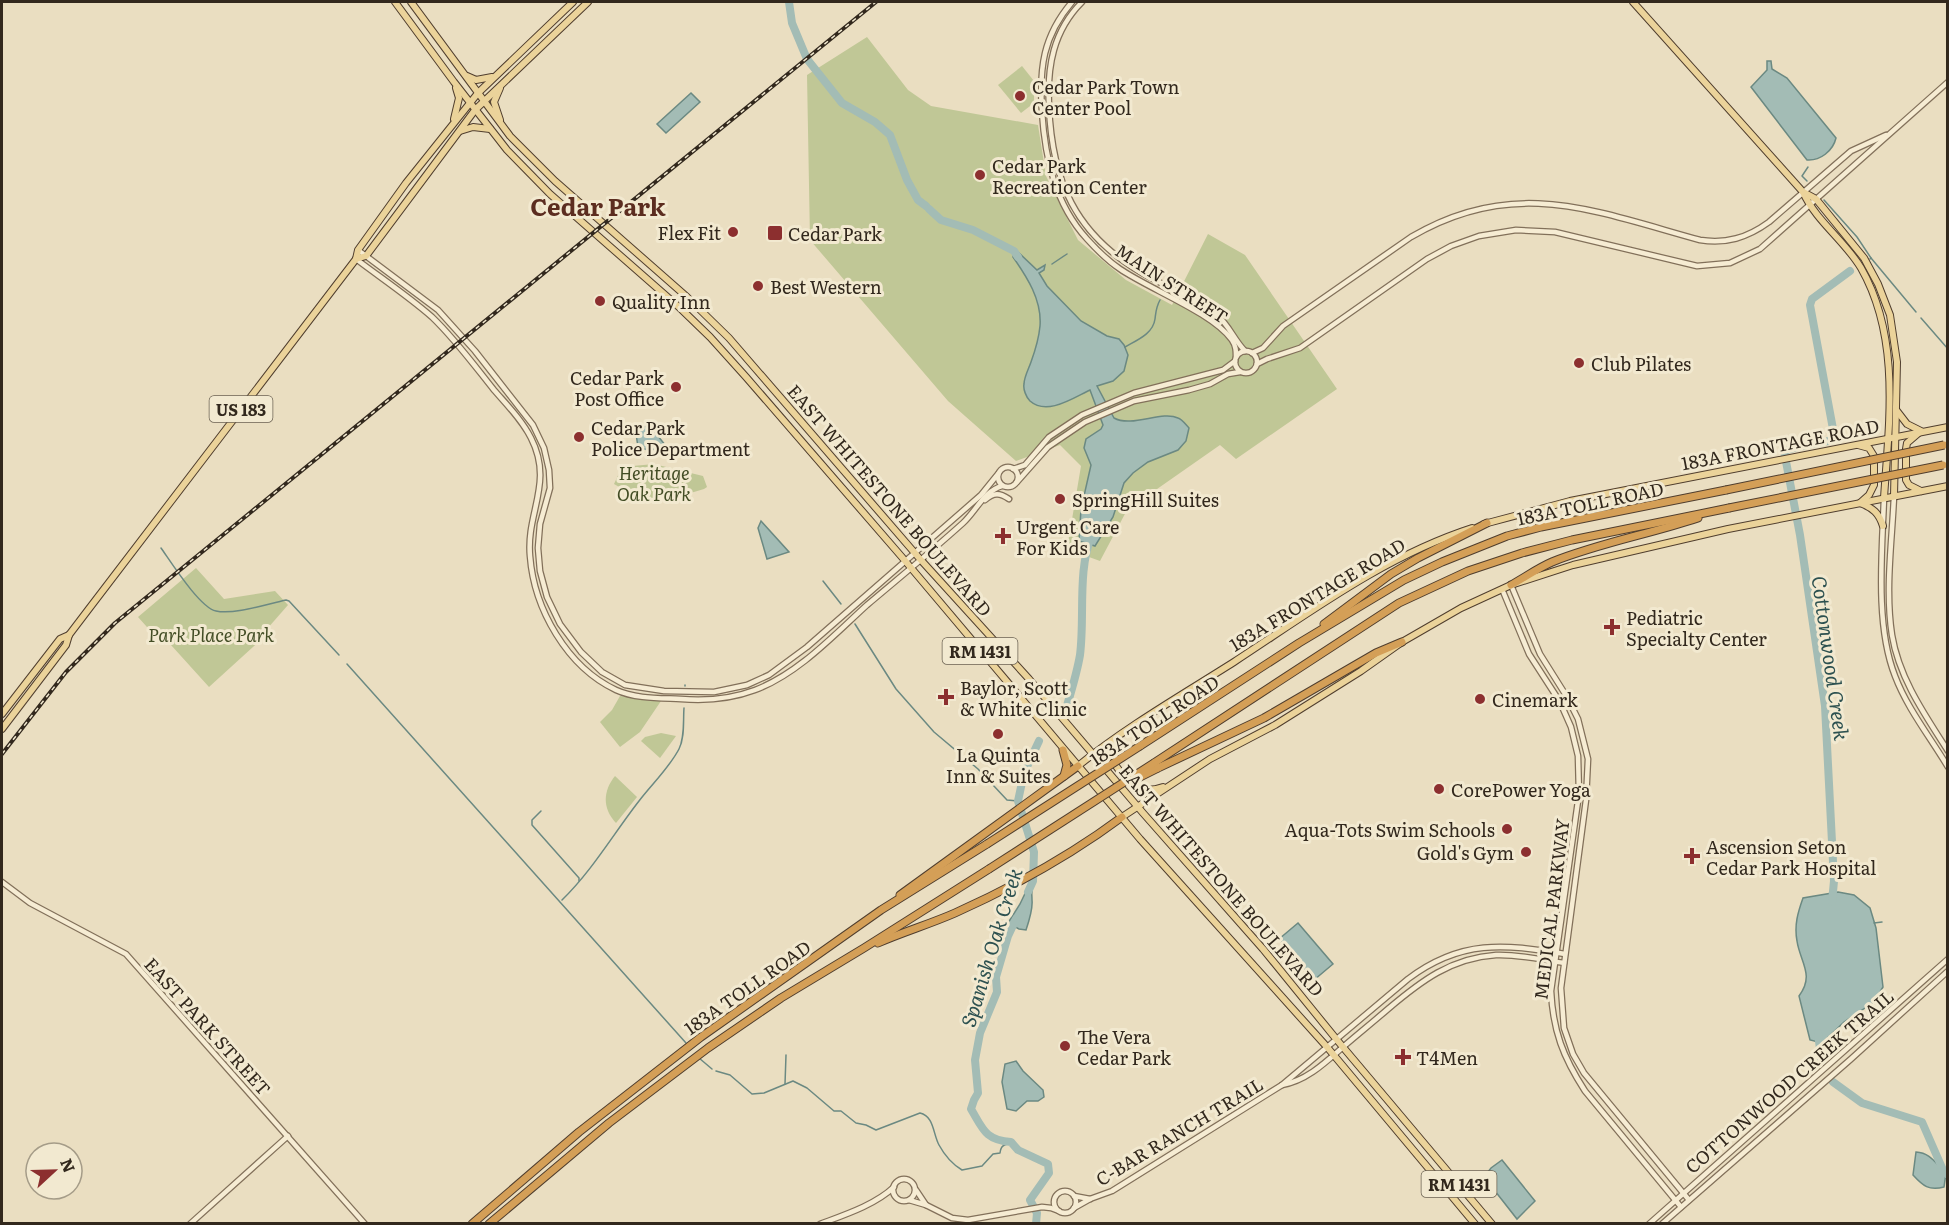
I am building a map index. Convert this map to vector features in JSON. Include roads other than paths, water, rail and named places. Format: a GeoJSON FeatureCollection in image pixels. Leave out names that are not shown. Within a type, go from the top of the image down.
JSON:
{"type":"FeatureCollection","features":[{"type":"Feature","properties":{"kind":"highway","name":"183A TOLL ROAD"},"geometry":{"type":"LineString","coordinates":[[472,1224],[602,1114],[701,1037],[881,910],[1299,643],[1404,580],[1497,540],[1541,527],[1946,445]]}},
{"type":"Feature","properties":{"kind":"highway","name":"183A TOLL ROAD"},"geometry":{"type":"LineString","coordinates":[[489,1224],[609,1123],[708,1048],[781,998],[1156,765],[1399,603],[1468,571],[1522,552],[1945,465]]}},
{"type":"Feature","properties":{"kind":"highway"},"geometry":{"type":"LineString","coordinates":[[1511,585],[1549,563],[1588,549],[1669,528],[1729,508]]}},
{"type":"Feature","properties":{"kind":"highway"},"geometry":{"type":"LineString","coordinates":[[1299,643],[1391,574],[1487,523]]}},
{"type":"Feature","properties":{"kind":"highway"},"geometry":{"type":"LineString","coordinates":[[1156,765],[1264,718],[1376,653],[1402,642]]}},
{"type":"Feature","properties":{"kind":"highway"},"geometry":{"type":"LineString","coordinates":[[1063,750],[1067,765],[1063,777]]}},
{"type":"Feature","properties":{"kind":"highway"},"geometry":{"type":"LineString","coordinates":[[881,910],[910,886],[1078,766]]}},
{"type":"Feature","properties":{"kind":"highway"},"geometry":{"type":"LineString","coordinates":[[864,948],[953,914],[1002,891],[1078,848],[1122,817]]}},
{"type":"Feature","properties":{"kind":"main road","name":"RM 1431"},"geometry":{"type":"LineString","coordinates":[[394,2],[470,102]]}},
{"type":"Feature","properties":{"kind":"main road","name":"RM 1431"},"geometry":{"type":"LineString","coordinates":[[411,2],[478,93]]}},
{"type":"Feature","properties":{"kind":"main road","name":"US 183"},"geometry":{"type":"LineString","coordinates":[[2,729],[66,645],[69,635],[356,259],[358,250],[453,123],[478,93],[573,2]]}},
{"type":"Feature","properties":{"kind":"main road"},"geometry":{"type":"LineString","coordinates":[[356,259],[366,256],[483,101],[588,2]]}},
{"type":"Feature","properties":{"kind":"main road"},"geometry":{"type":"LineString","coordinates":[[1633,2],[1803,192],[1809,205],[1856,260],[1875,297],[1887,342],[1894,496]]}},
{"type":"Feature","properties":{"kind":"main road"},"geometry":{"type":"LineString","coordinates":[[465,75],[476,80],[486,80],[495,76]]}},
{"type":"Feature","properties":{"kind":"main road"},"geometry":{"type":"LineString","coordinates":[[502,126],[494,102],[495,94],[506,79]]}},
{"type":"Feature","properties":{"kind":"main road"},"geometry":{"type":"LineString","coordinates":[[453,123],[459,98],[454,82]]}},
{"type":"Feature","properties":{"kind":"main road","name":"EAST WHITESTONE BOULEVARD"},"geometry":{"type":"LineString","coordinates":[[478,93],[502,126],[555,181],[687,297],[724,333],[914,553],[1094,753],[1137,807],[1263,949],[1492,1224]]}},
{"type":"Feature","properties":{"kind":"main road","name":"EAST WHITESTONE BOULEVARD"},"geometry":{"type":"LineString","coordinates":[[470,102],[490,129],[550,194],[710,337],[905,561],[1063,750],[1328,1047],[1475,1224]]}},
{"type":"Feature","properties":{"kind":"main road"},"geometry":{"type":"LineString","coordinates":[[457,133],[474,127],[490,129]]}},
{"type":"Feature","properties":{"kind":"main road"},"geometry":{"type":"LineString","coordinates":[[1803,192],[1816,199],[1864,258],[1878,284],[1890,315],[1897,362],[1896,409],[1884,498]]}},
{"type":"Feature","properties":{"kind":"main road"},"geometry":{"type":"LineString","coordinates":[[1896,409],[1904,422],[1921,431],[1907,443],[1906,449],[1906,480],[1914,489],[1921,491]]}},
{"type":"Feature","properties":{"kind":"main road","name":"183A FRONTAGE ROAD"},"geometry":{"type":"LineString","coordinates":[[1078,766],[1094,753],[1360,580],[1434,542],[1487,523],[1570,501],[1947,427]]}},
{"type":"Feature","properties":{"kind":"main road"},"geometry":{"type":"LineString","coordinates":[[1855,444],[1869,448],[1874,456],[1872,490],[1860,503]]}},
{"type":"Feature","properties":{"kind":"main road"},"geometry":{"type":"LineString","coordinates":[[1122,817],[1210,759],[1275,725],[1361,671],[1402,642],[1461,608],[1511,585],[1573,565],[1777,519],[1947,486]]}},
{"type":"Feature","properties":{"kind":"main road"},"geometry":{"type":"LineString","coordinates":[[1860,503],[1874,509],[1880,516],[1883,526]]}},
{"type":"Feature","properties":{"kind":"main road","name":"US 183"},"geometry":{"type":"LineString","coordinates":[[2,714],[60,639],[69,635]]}},
{"type":"Feature","properties":{"kind":"main road"},"geometry":{"type":"LineString","coordinates":[[1117,738],[1112,747],[1111,759],[1136,789],[1153,790],[1171,784]]}},
{"type":"Feature","properties":{"kind":"street","name":"MAIN STREET"},"geometry":{"type":"LineString","coordinates":[[1072,2],[1053,27],[1047,41],[1041,71],[1043,134],[1052,175],[1064,205],[1084,235],[1119,269],[1205,318],[1225,333],[1236,348],[1236,359]]}},
{"type":"Feature","properties":{"kind":"street","name":"MAIN STREET"},"geometry":{"type":"LineString","coordinates":[[1082,2],[1060,31],[1048,72],[1051,138],[1058,173],[1071,201],[1089,231],[1112,254],[1216,314],[1245,351]]}},
{"type":"Feature","properties":{"kind":"street"},"geometry":{"type":"LineString","coordinates":[[1257,364],[1300,348],[1427,259],[1451,246],[1479,236],[1516,230],[1555,232],[1682,264],[1708,266],[1730,263],[1753,253],[1947,82]]}},
{"type":"Feature","properties":{"kind":"street"},"geometry":{"type":"LineString","coordinates":[[1252,353],[1263,348],[1283,326],[1411,237],[1424,229],[1463,213],[1504,203],[1563,205],[1700,240],[1722,242],[1734,240],[1758,230],[1851,151],[1895,129]]}},
{"type":"Feature","properties":{"kind":"street"},"geometry":{"type":"LineString","coordinates":[[1052,175],[1058,173]]}},
{"type":"Feature","properties":{"kind":"street"},"geometry":{"type":"LineString","coordinates":[[1084,235],[1089,231]]}},
{"type":"Feature","properties":{"kind":"street"},"geometry":{"type":"LineString","coordinates":[[356,259],[431,316],[525,428],[536,449],[541,478],[531,531],[530,553],[538,596],[549,622],[570,652],[591,674],[618,691],[638,696],[697,700],[730,698],[757,690],[773,682],[812,653],[963,523],[990,491],[1002,486],[1010,487],[1017,482],[1048,447],[1084,422],[1146,398],[1210,384],[1228,374],[1251,373],[1257,364],[1257,358],[1245,351],[1223,370],[1143,391],[1082,415],[1049,436],[1024,465],[1003,468],[981,495],[780,668],[757,681],[714,692],[664,692],[625,686],[602,672],[580,652],[560,624],[547,597],[540,571],[538,548],[540,524],[550,488],[544,448],[533,425],[475,351],[438,310],[358,250]]}},
{"type":"Feature","properties":{"kind":"street"},"geometry":{"type":"LineString","coordinates":[[1152,288],[1156,280]]}},
{"type":"Feature","properties":{"kind":"street"},"geometry":{"type":"LineString","coordinates":[[1236,359],[1236,367],[1240,372]]}},
{"type":"Feature","properties":{"kind":"street"},"geometry":{"type":"LineString","coordinates":[[1013,468],[1018,474],[1017,482]]}},
{"type":"Feature","properties":{"kind":"street"},"geometry":{"type":"LineString","coordinates":[[998,474],[998,481],[1002,486]]}},
{"type":"Feature","properties":{"kind":"street"},"geometry":{"type":"LineString","coordinates":[[979,506],[994,494],[1001,494],[1009,499]]}},
{"type":"Feature","properties":{"kind":"street"},"geometry":{"type":"LineString","coordinates":[[1894,496],[1890,615],[1897,654],[1916,701],[1947,751]]}},
{"type":"Feature","properties":{"kind":"street"},"geometry":{"type":"LineString","coordinates":[[1884,498],[1883,619],[1889,657],[1902,692],[1947,767]]}},
{"type":"Feature","properties":{"kind":"street","name":"MEDICAL PARKWAY"},"geometry":{"type":"LineString","coordinates":[[1511,585],[1537,648],[1567,697],[1583,734],[1588,759],[1588,783],[1561,1000],[1566,1035],[1578,1064],[1604,1099],[1689,1200]]}},
{"type":"Feature","properties":{"kind":"street","name":"MEDICAL PARKWAY"},"geometry":{"type":"LineString","coordinates":[[1502,589],[1529,654],[1560,702],[1571,727],[1578,756],[1580,783],[1554,962],[1551,1002],[1558,1040],[1573,1072],[1596,1104],[1681,1207]]}},
{"type":"Feature","properties":{"kind":"street"},"geometry":{"type":"LineString","coordinates":[[1560,702],[1567,697]]}},
{"type":"Feature","properties":{"kind":"street"},"geometry":{"type":"LineString","coordinates":[[1575,819],[1583,821]]}},
{"type":"Feature","properties":{"kind":"street","name":"EAST PARK STREET"},"geometry":{"type":"LineString","coordinates":[[2,882],[30,903],[126,954],[365,1224]]}},
{"type":"Feature","properties":{"kind":"street","name":"C-BAR RANCH TRAIL"},"geometry":{"type":"LineString","coordinates":[[882,1196],[902,1201],[909,1200],[926,1205],[942,1215],[968,1220],[1042,1207],[1068,1213],[1090,1199],[1112,1191],[1282,1085],[1408,980],[1437,961],[1467,950],[1490,946],[1510,946],[1565,954]]}},
{"type":"Feature","properties":{"kind":"street","name":"C-BAR RANCH TRAIL"},"geometry":{"type":"LineString","coordinates":[[1282,1085],[1293,1083],[1304,1077],[1334,1055],[1420,982],[1441,970],[1466,960],[1496,955],[1564,963]]}},
{"type":"Feature","properties":{"kind":"street","name":"COTTONWOOD CREEK TRAIL"},"geometry":{"type":"LineString","coordinates":[[1648,1224],[1947,959]]}},
{"type":"Feature","properties":{"kind":"street"},"geometry":{"type":"LineString","coordinates":[[1437,961],[1441,970]]}},
{"type":"Feature","properties":{"kind":"street","name":"COTTONWOOD CREEK TRAIL"},"geometry":{"type":"LineString","coordinates":[[1662,1224],[1851,1059],[1947,971]]}},
{"type":"Feature","properties":{"kind":"street"},"geometry":{"type":"LineString","coordinates":[[1596,1104],[1604,1099]]}},
{"type":"Feature","properties":{"kind":"street"},"geometry":{"type":"LineString","coordinates":[[190,1224],[288,1136]]}},
{"type":"Feature","properties":{"kind":"street"},"geometry":{"type":"LineString","coordinates":[[820,1224],[850,1213],[882,1196],[898,1181],[906,1179],[912,1182],[926,1205]]}},
{"type":"Feature","properties":{"kind":"street"},"geometry":{"type":"LineString","coordinates":[[894,1187],[896,1198]]}},
{"type":"Feature","properties":{"kind":"street"},"geometry":{"type":"LineString","coordinates":[[909,1200],[914,1195],[915,1188]]}},
{"type":"Feature","properties":{"kind":"street","name":"C-BAR RANCH TRAIL"},"geometry":{"type":"LineString","coordinates":[[1042,1207],[1058,1193],[1065,1191],[1074,1196],[1090,1199]]}},
{"type":"Feature","properties":{"kind":"street"},"geometry":{"type":"LineString","coordinates":[[1074,1196],[1076,1201],[1074,1208]]}},
{"type":"Feature","properties":{"kind":"street"},"geometry":{"type":"LineString","coordinates":[[1055,1197],[1054,1205],[1059,1211]]}},
{"type":"Feature","properties":{"kind":"water"},"geometry":{"type":"Polygon","coordinates":[[[1767,61],[1771,61],[1772,69],[1787,78],[1836,138],[1829,151],[1821,157],[1807,160],[1751,87],[1767,70],[1767,61]]]}},
{"type":"Feature","properties":{"kind":"water"},"geometry":{"type":"Polygon","coordinates":[[[691,93],[700,102],[666,133],[657,124],[691,93]]]}},
{"type":"Feature","properties":{"kind":"water"},"geometry":{"type":"Polygon","coordinates":[[[1014,251],[1037,270],[1045,265],[1044,270],[1039,273],[1047,286],[1081,321],[1107,336],[1119,339],[1124,345],[1128,355],[1124,371],[1113,381],[1097,386],[1114,418],[1129,421],[1171,416],[1181,420],[1189,428],[1186,441],[1178,450],[1148,462],[1124,483],[1113,517],[1095,546],[1079,541],[1081,509],[1091,465],[1084,448],[1086,439],[1101,429],[1103,425],[1090,390],[1060,404],[1044,407],[1030,401],[1026,395],[1024,381],[1038,339],[1040,316],[1032,289],[1013,257],[1014,251]]]}},
{"type":"Feature","properties":{"kind":"water"},"geometry":{"type":"Polygon","coordinates":[[[649,425],[666,449],[648,450],[638,447],[635,427],[642,428],[649,425]]]}},
{"type":"Feature","properties":{"kind":"water"},"geometry":{"type":"Polygon","coordinates":[[[761,521],[789,552],[767,559],[758,528],[761,521]]]}},
{"type":"Feature","properties":{"kind":"water"},"geometry":{"type":"Polygon","coordinates":[[[1031,881],[1033,885],[1030,915],[1026,930],[1019,929],[1008,923],[1031,881]]]}},
{"type":"Feature","properties":{"kind":"water"},"geometry":{"type":"Polygon","coordinates":[[[1838,892],[1854,895],[1870,908],[1876,928],[1883,987],[1874,1002],[1844,1022],[1822,1043],[1810,1040],[1799,996],[1806,982],[1806,975],[1797,941],[1796,924],[1803,898],[1838,892]]]}},
{"type":"Feature","properties":{"kind":"water"},"geometry":{"type":"Polygon","coordinates":[[[1298,923],[1333,964],[1314,980],[1279,939],[1298,923]]]}},
{"type":"Feature","properties":{"kind":"water"},"geometry":{"type":"Polygon","coordinates":[[[1016,1061],[1043,1090],[1044,1097],[1038,1101],[1027,1101],[1016,1111],[1007,1109],[1002,1082],[1005,1064],[1016,1061]]]}},
{"type":"Feature","properties":{"kind":"water"},"geometry":{"type":"Polygon","coordinates":[[[1916,1152],[1929,1156],[1946,1173],[1944,1187],[1927,1187],[1913,1175],[1916,1152]]]}},
{"type":"Feature","properties":{"kind":"water"},"geometry":{"type":"Polygon","coordinates":[[[1502,1160],[1535,1201],[1517,1219],[1484,1177],[1502,1160]]]}},
{"type":"Feature","properties":{"kind":"waterway","name":"Spanish Oak Creek"},"geometry":{"type":"LineString","coordinates":[[789,2],[792,23],[807,59],[842,103],[875,122],[890,135],[907,180],[918,200],[926,206]]}},
{"type":"Feature","properties":{"kind":"waterway","name":"Cottonwood Creek"},"geometry":{"type":"LineString","coordinates":[[1807,181],[1802,176],[1808,167]]}},
{"type":"Feature","properties":{"kind":"waterway","name":"Cottonwood Creek"},"geometry":{"type":"LineString","coordinates":[[1824,200],[1857,237],[1870,259]]}},
{"type":"Feature","properties":{"kind":"waterway","name":"Spanish Oak Creek"},"geometry":{"type":"LineString","coordinates":[[929,209],[941,220],[973,230],[1014,251],[1018,257]]}},
{"type":"Feature","properties":{"kind":"waterway"},"geometry":{"type":"LineString","coordinates":[[1052,264],[1067,254]]}},
{"type":"Feature","properties":{"kind":"waterway"},"geometry":{"type":"LineString","coordinates":[[1871,258],[1916,312]]}},
{"type":"Feature","properties":{"kind":"waterway","name":"Cottonwood Creek"},"geometry":{"type":"LineString","coordinates":[[1833,429],[1810,305],[1812,299],[1850,271]]}},
{"type":"Feature","properties":{"kind":"waterway"},"geometry":{"type":"LineString","coordinates":[[1125,347],[1151,329],[1160,300]]}},
{"type":"Feature","properties":{"kind":"waterway"},"geometry":{"type":"LineString","coordinates":[[1921,318],[1948,349]]}},
{"type":"Feature","properties":{"kind":"waterway","name":"Cottonwood Creek"},"geometry":{"type":"LineString","coordinates":[[1832,902],[1834,881],[1825,706],[1800,535],[1784,451],[1833,440],[1833,438]]}},
{"type":"Feature","properties":{"kind":"waterway","name":"Spanish Oak Creek"},"geometry":{"type":"LineString","coordinates":[[1066,709],[1080,655],[1084,563],[1092,534]]}},
{"type":"Feature","properties":{"kind":"waterway"},"geometry":{"type":"LineString","coordinates":[[161,548],[186,584],[209,608],[232,612],[289,601],[339,655]]}},
{"type":"Feature","properties":{"kind":"waterway"},"geometry":{"type":"LineString","coordinates":[[823,581],[841,604]]}},
{"type":"Feature","properties":{"kind":"waterway"},"geometry":{"type":"LineString","coordinates":[[855,624],[896,689],[934,732],[978,769],[1007,800],[1018,801]]}},
{"type":"Feature","properties":{"kind":"waterway"},"geometry":{"type":"LineString","coordinates":[[347,664],[686,1043]]}},
{"type":"Feature","properties":{"kind":"waterway"},"geometry":{"type":"LineString","coordinates":[[562,900],[593,864],[675,756],[682,739],[684,708]]}},
{"type":"Feature","properties":{"kind":"waterway","name":"Spanish Oak Creek"},"geometry":{"type":"LineString","coordinates":[[1028,892],[1033,881],[1034,852],[1018,801],[1024,773],[1039,741]]}},
{"type":"Feature","properties":{"kind":"waterway"},"geometry":{"type":"LineString","coordinates":[[541,811],[532,820],[532,825],[579,878],[579,881]]}},
{"type":"Feature","properties":{"kind":"waterway","name":"Spanish Oak Creek"},"geometry":{"type":"LineString","coordinates":[[1016,919],[1008,936],[996,977],[997,992],[980,1033],[975,1060],[978,1093],[971,1109],[982,1128],[990,1136],[1011,1142],[1018,1150],[1048,1164],[1049,1173],[1030,1200],[1037,1213],[1036,1224]]}},
{"type":"Feature","properties":{"kind":"waterway"},"geometry":{"type":"LineString","coordinates":[[1874,923],[1882,922]]}},
{"type":"Feature","properties":{"kind":"waterway","name":"Cottonwood Creek"},"geometry":{"type":"LineString","coordinates":[[1818,1033],[1822,1065]]}},
{"type":"Feature","properties":{"kind":"waterway"},"geometry":{"type":"LineString","coordinates":[[785,1084],[786,1055]]}},
{"type":"Feature","properties":{"kind":"waterway"},"geometry":{"type":"LineString","coordinates":[[699,1058],[712,1069]]}},
{"type":"Feature","properties":{"kind":"waterway"},"geometry":{"type":"LineString","coordinates":[[716,1071],[730,1075],[752,1094],[764,1093],[793,1081],[807,1088],[834,1111],[841,1111],[856,1123],[876,1130],[920,1113],[925,1115],[931,1122],[937,1141],[944,1153],[962,1170],[982,1166],[993,1154],[1000,1153],[1002,1146],[1012,1143]]}},
{"type":"Feature","properties":{"kind":"waterway","name":"Cottonwood Creek"},"geometry":{"type":"LineString","coordinates":[[1833,1082],[1862,1103],[1922,1122],[1943,1170],[1948,1175]]}},
{"type":"Feature","properties":{"kind":"railway"},"geometry":{"type":"LineString","coordinates":[[2,754],[66,672],[115,623],[876,2]]}},
{"type":"Feature","properties":{"kind":"place","name":"Cedar Park Town Center Pool"},"geometry":{"type":"Point","coordinates":[1020,96]}},
{"type":"Feature","properties":{"kind":"place","name":"Cedar Park Recreation Center"},"geometry":{"type":"Point","coordinates":[980,175]}},
{"type":"Feature","properties":{"kind":"place","name":"Flex Fit"},"geometry":{"type":"Point","coordinates":[733,232]}},
{"type":"Feature","properties":{"kind":"place","name":"Cedar Park"},"geometry":{"type":"Point","coordinates":[775,233]}},
{"type":"Feature","properties":{"kind":"place","name":"Best Western"},"geometry":{"type":"Point","coordinates":[758,286]}},
{"type":"Feature","properties":{"kind":"place","name":"Quality Inn"},"geometry":{"type":"Point","coordinates":[600,301]}},
{"type":"Feature","properties":{"kind":"place","name":"Club Pilates"},"geometry":{"type":"Point","coordinates":[1579,363]}},
{"type":"Feature","properties":{"kind":"place","name":"Cedar Park Post Office"},"geometry":{"type":"Point","coordinates":[676,387]}},
{"type":"Feature","properties":{"kind":"place","name":"Cedar Park Police Department"},"geometry":{"type":"Point","coordinates":[579,437]}},
{"type":"Feature","properties":{"kind":"place","name":"SpringHill Suites"},"geometry":{"type":"Point","coordinates":[1060,499]}},
{"type":"Feature","properties":{"kind":"place","name":"Urgent Care For Kids"},"geometry":{"type":"Point","coordinates":[1003,536]}},
{"type":"Feature","properties":{"kind":"place","name":"Pediatric Specialty Center"},"geometry":{"type":"Point","coordinates":[1612,627]}},
{"type":"Feature","properties":{"kind":"place","name":"Baylor, Scott & White Clinic"},"geometry":{"type":"Point","coordinates":[946,697]}},
{"type":"Feature","properties":{"kind":"place","name":"Cinemark"},"geometry":{"type":"Point","coordinates":[1480,699]}},
{"type":"Feature","properties":{"kind":"place","name":"La Quinta Inn & Suites"},"geometry":{"type":"Point","coordinates":[998,734]}},
{"type":"Feature","properties":{"kind":"place","name":"CorePower Yoga"},"geometry":{"type":"Point","coordinates":[1439,789]}},
{"type":"Feature","properties":{"kind":"place","name":"Aqua-Tots Swim Schools"},"geometry":{"type":"Point","coordinates":[1507,829]}},
{"type":"Feature","properties":{"kind":"place","name":"Gold's Gym"},"geometry":{"type":"Point","coordinates":[1526,852]}},
{"type":"Feature","properties":{"kind":"place","name":"Ascension Seton Cedar Park Hospital"},"geometry":{"type":"Point","coordinates":[1692,856]}},
{"type":"Feature","properties":{"kind":"place","name":"The Vera Cedar Park"},"geometry":{"type":"Point","coordinates":[1065,1046]}},
{"type":"Feature","properties":{"kind":"place","name":"T4Men"},"geometry":{"type":"Point","coordinates":[1403,1057]}},
{"type":"Feature","properties":{"kind":"district","name":"Cedar Park"},"geometry":{"type":"Point","coordinates":[598,205]}},
{"type":"Feature","properties":{"kind":"park label","name":"Heritage Oak Park"},"geometry":{"type":"Point","coordinates":[654,482]}},
{"type":"Feature","properties":{"kind":"park label","name":"Park Place Park"},"geometry":{"type":"Point","coordinates":[211,634]}}]}
